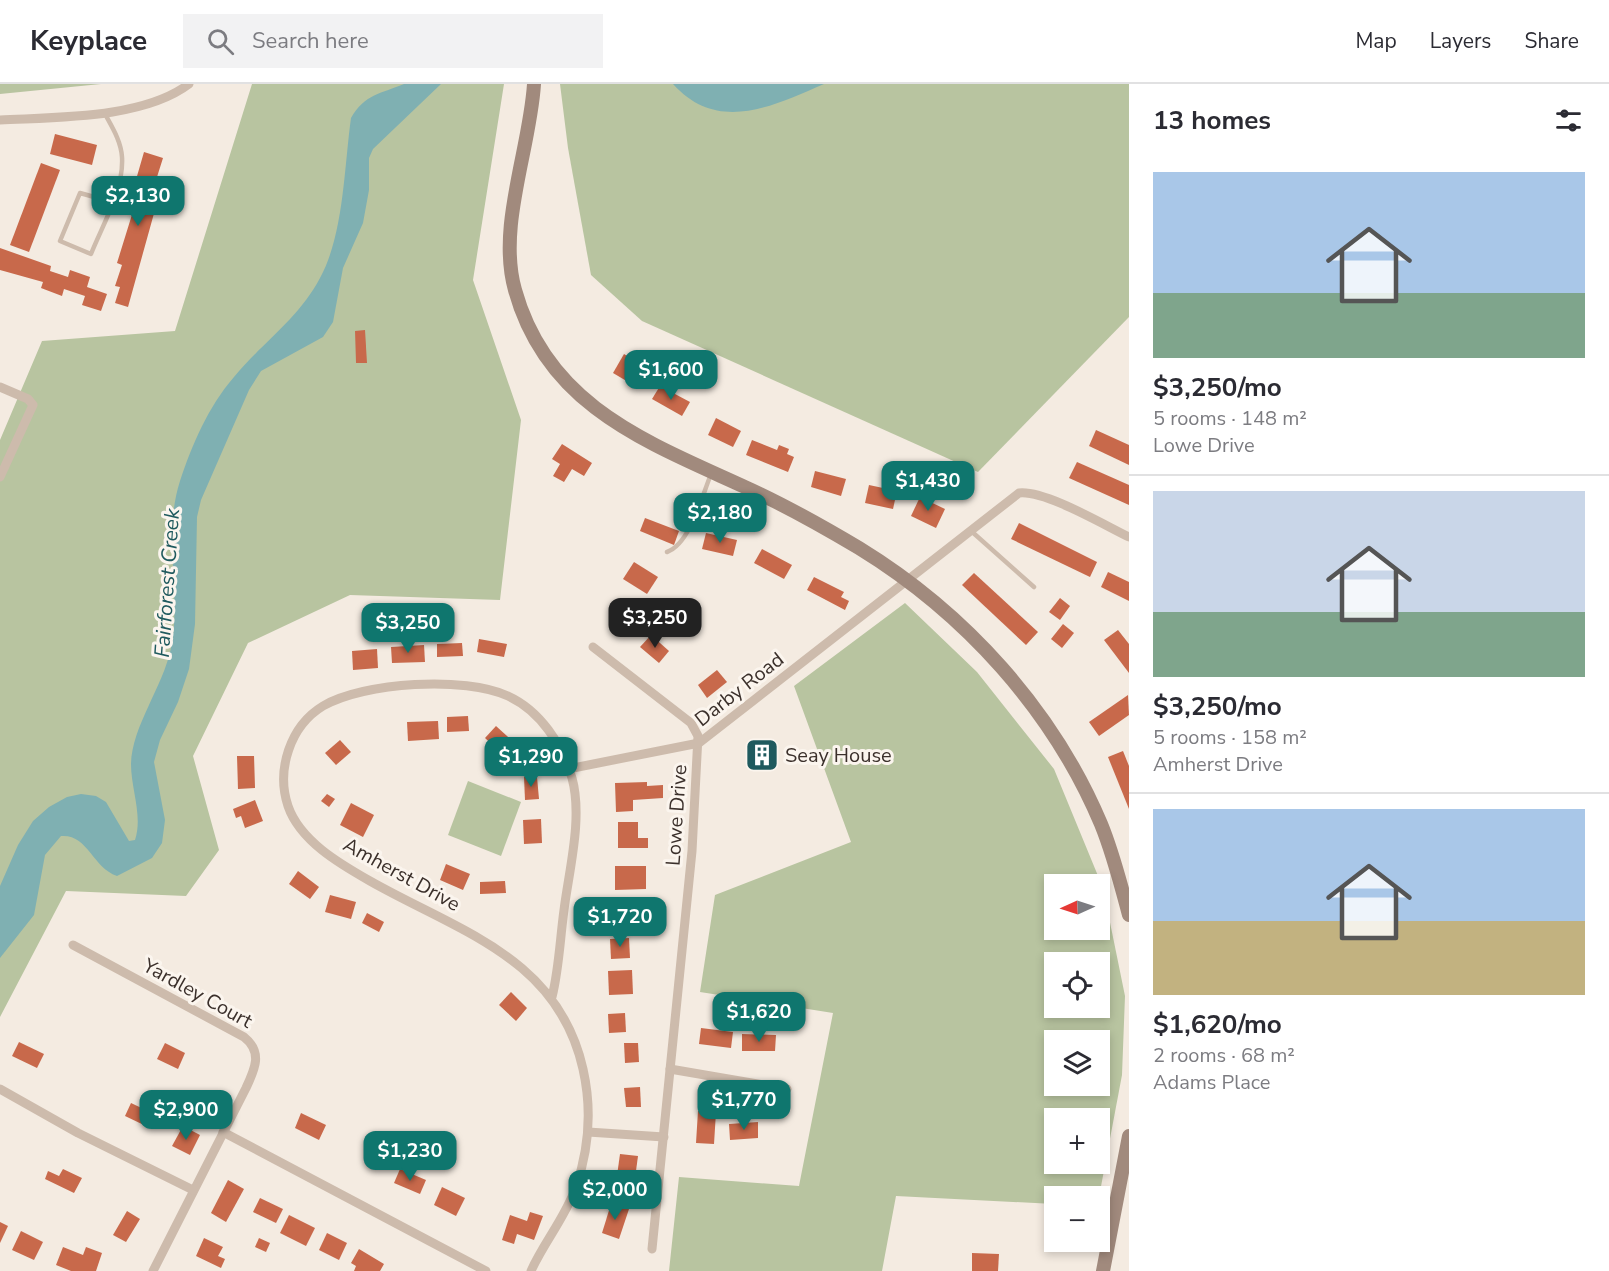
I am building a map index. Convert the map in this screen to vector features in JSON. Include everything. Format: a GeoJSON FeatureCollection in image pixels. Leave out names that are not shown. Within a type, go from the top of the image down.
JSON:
{"type":"FeatureCollection","features":[{"type":"Feature","properties":{"kind":"street"},"geometry":{"type":"LineString","coordinates":[[0,120],[148,105],[170,96],[189,84]]}},
{"type":"Feature","properties":{"kind":"street"},"geometry":{"type":"LineString","coordinates":[[534,84],[510,250],[512,277],[523,315],[548,360],[582,399],[653,446],[813,521],[906,580],[976,641],[1040,716],[1084,788],[1123,873],[1129,915]]}},
{"type":"Feature","properties":{"kind":"street"},"geometry":{"type":"LineString","coordinates":[[0,387],[28,399],[33,405],[0,477]]}},
{"type":"Feature","properties":{"kind":"street","name":"Darby Road"},"geometry":{"type":"LineString","coordinates":[[568,769],[699,743],[1014,495],[1025,492],[1047,498],[1129,537]]}},
{"type":"Feature","properties":{"kind":"street","name":"Lowe Drive"},"geometry":{"type":"LineString","coordinates":[[593,647],[691,723],[699,743],[692,851],[652,1250]]}},
{"type":"Feature","properties":{"kind":"street","name":"Amherst Drive"},"geometry":{"type":"LineString","coordinates":[[531,1271],[575,1190],[588,1132],[587,1090],[581,1058],[567,1019],[552,997],[533,978],[486,942],[385,889],[326,852],[306,834],[290,812],[285,794],[283,772],[294,738],[308,718],[322,707],[339,700],[382,690],[443,683],[493,690],[523,704],[546,727],[568,769],[574,791],[573,853],[552,997]]}},
{"type":"Feature","properties":{"kind":"street","name":"Yardley Court"},"geometry":{"type":"LineString","coordinates":[[73,945],[192,1007],[244,1037],[253,1046],[257,1057],[255,1069],[223,1132]]}},
{"type":"Feature","properties":{"kind":"street"},"geometry":{"type":"LineString","coordinates":[[670,1069],[787,1089]]}},
{"type":"Feature","properties":{"kind":"street"},"geometry":{"type":"LineString","coordinates":[[0,1089],[78,1133],[193,1190]]}},
{"type":"Feature","properties":{"kind":"street"},"geometry":{"type":"LineString","coordinates":[[153,1271],[223,1132],[486,1271]]}},
{"type":"Feature","properties":{"kind":"street"},"geometry":{"type":"LineString","coordinates":[[588,1132],[664,1137]]}},
{"type":"Feature","properties":{"kind":"street"},"geometry":{"type":"LineString","coordinates":[[1103,1271],[1129,1136]]}},
{"type":"Feature","properties":{"kind":"lane"},"geometry":{"type":"LineString","coordinates":[[104,111],[118,141],[122,157],[119,182],[112,202],[91,254],[60,241],[80,193],[112,202]]}},
{"type":"Feature","properties":{"kind":"lane"},"geometry":{"type":"LineString","coordinates":[[667,552],[676,549],[686,535],[712,472]]}},
{"type":"Feature","properties":{"kind":"lane"},"geometry":{"type":"LineString","coordinates":[[970,530],[1034,587]]}},
{"type":"Feature","properties":{"kind":"green space"},"geometry":{"type":"Polygon","coordinates":[[[0,84],[101,84],[0,94],[0,84]]]}},
{"type":"Feature","properties":{"kind":"green space"},"geometry":{"type":"Polygon","coordinates":[[[252,84],[504,84],[473,280],[521,420],[500,600],[350,595],[248,643],[193,756],[219,850],[186,896],[66,891],[0,1017],[0,440],[42,341],[175,331],[252,84]]]}},
{"type":"Feature","properties":{"kind":"green space"},"geometry":{"type":"Polygon","coordinates":[[[560,84],[1129,84],[1129,317],[978,472],[642,321],[591,275],[568,148],[560,84]]]}},
{"type":"Feature","properties":{"kind":"green space"},"geometry":{"type":"Polygon","coordinates":[[[905,603],[977,672],[1054,769],[1097,874],[1044,874],[1044,940],[1110,940],[1110,922],[1125,996],[1122,1075],[1110,1139],[1110,1108],[1044,1108],[1044,1174],[1103,1174],[1101,1186],[1044,1186],[1044,1203],[896,1196],[882,1271],[669,1271],[679,1177],[799,1186],[833,1013],[700,992],[715,895],[851,842],[794,686],[905,603]]]}},
{"type":"Feature","properties":{"kind":"green space"},"geometry":{"type":"Polygon","coordinates":[[[468,781],[521,802],[501,856],[448,835],[468,781]]]}},
{"type":"Feature","properties":{"kind":"water"},"geometry":{"type":"Polygon","coordinates":[[[404,84],[441,84],[373,149],[369,158],[369,190],[363,223],[343,268],[333,322],[323,337],[261,371],[249,390],[201,500],[197,517],[195,624],[189,669],[178,702],[160,740],[154,762],[165,820],[162,843],[152,858],[117,876],[102,866],[78,840],[61,836],[45,855],[34,915],[0,958],[0,886],[18,845],[33,821],[49,807],[67,797],[81,794],[96,796],[106,802],[129,841],[135,840],[138,822],[131,764],[137,735],[162,677],[171,648],[175,607],[173,523],[180,481],[196,440],[216,401],[245,365],[302,306],[320,278],[328,261],[339,221],[351,118],[368,99],[404,84]]]}},
{"type":"Feature","properties":{"kind":"water"},"geometry":{"type":"Polygon","coordinates":[[[673,84],[824,84],[766,107],[727,112],[708,108],[690,99],[673,84]]]}},
{"type":"Feature","properties":{"kind":"building"},"geometry":{"type":"Polygon","coordinates":[[[55,134],[97,145],[92,165],[50,154],[55,134]]]}},
{"type":"Feature","properties":{"kind":"building"},"geometry":{"type":"Polygon","coordinates":[[[144,152],[163,158],[151,196],[158,199],[128,307],[115,303],[120,287],[115,286],[122,265],[117,263],[139,192],[133,190],[144,152]]]}},
{"type":"Feature","properties":{"kind":"building"},"geometry":{"type":"Polygon","coordinates":[[[41,163],[60,170],[29,252],[10,245],[41,163]]]}},
{"type":"Feature","properties":{"kind":"building"},"geometry":{"type":"Polygon","coordinates":[[[0,248],[51,266],[50,271],[68,277],[70,270],[90,277],[87,287],[107,294],[101,311],[82,305],[85,296],[64,289],[62,296],[41,288],[43,282],[0,270],[0,248]]]}},
{"type":"Feature","properties":{"kind":"building"},"geometry":{"type":"Polygon","coordinates":[[[365,330],[367,363],[356,363],[355,331],[365,330]]]}},
{"type":"Feature","properties":{"kind":"building"},"geometry":{"type":"Polygon","coordinates":[[[624,354],[646,368],[635,386],[613,373],[624,354]]]}},
{"type":"Feature","properties":{"kind":"building"},"geometry":{"type":"Polygon","coordinates":[[[660,386],[690,402],[682,416],[652,399],[660,386]]]}},
{"type":"Feature","properties":{"kind":"building"},"geometry":{"type":"Polygon","coordinates":[[[716,418],[741,431],[733,447],[708,435],[716,418]]]}},
{"type":"Feature","properties":{"kind":"building"},"geometry":{"type":"Polygon","coordinates":[[[1096,430],[1129,445],[1129,465],[1089,446],[1096,430]]]}},
{"type":"Feature","properties":{"kind":"building"},"geometry":{"type":"Polygon","coordinates":[[[752,440],[777,450],[779,445],[789,449],[787,454],[794,457],[788,472],[746,455],[752,440]]]}},
{"type":"Feature","properties":{"kind":"building"},"geometry":{"type":"Polygon","coordinates":[[[562,444],[592,463],[584,476],[572,469],[564,482],[553,476],[560,464],[552,459],[562,444]]]}},
{"type":"Feature","properties":{"kind":"building"},"geometry":{"type":"Polygon","coordinates":[[[1077,462],[1129,485],[1129,505],[1069,478],[1077,462]]]}},
{"type":"Feature","properties":{"kind":"building"},"geometry":{"type":"Polygon","coordinates":[[[815,471],[846,479],[841,496],[811,487],[815,471]]]}},
{"type":"Feature","properties":{"kind":"building"},"geometry":{"type":"Polygon","coordinates":[[[869,485],[897,491],[893,509],[865,503],[869,485]]]}},
{"type":"Feature","properties":{"kind":"building"},"geometry":{"type":"Polygon","coordinates":[[[920,497],[945,509],[936,528],[911,516],[920,497]]]}},
{"type":"Feature","properties":{"kind":"building"},"geometry":{"type":"Polygon","coordinates":[[[645,518],[679,531],[674,545],[640,531],[645,518]]]}},
{"type":"Feature","properties":{"kind":"building"},"geometry":{"type":"Polygon","coordinates":[[[1019,523],[1097,562],[1090,577],[1011,539],[1019,523]]]}},
{"type":"Feature","properties":{"kind":"building"},"geometry":{"type":"Polygon","coordinates":[[[706,533],[737,540],[733,556],[702,549],[706,533]]]}},
{"type":"Feature","properties":{"kind":"building"},"geometry":{"type":"Polygon","coordinates":[[[762,549],[792,565],[784,579],[754,563],[762,549]]]}},
{"type":"Feature","properties":{"kind":"building"},"geometry":{"type":"Polygon","coordinates":[[[634,562],[658,577],[647,594],[623,579],[634,562]]]}},
{"type":"Feature","properties":{"kind":"building"},"geometry":{"type":"Polygon","coordinates":[[[1108,572],[1129,582],[1129,601],[1101,587],[1108,572]]]}},
{"type":"Feature","properties":{"kind":"building"},"geometry":{"type":"Polygon","coordinates":[[[974,573],[1038,632],[1026,645],[962,585],[974,573]]]}},
{"type":"Feature","properties":{"kind":"building"},"geometry":{"type":"Polygon","coordinates":[[[814,577],[844,592],[841,597],[849,601],[845,610],[807,590],[814,577]]]}},
{"type":"Feature","properties":{"kind":"building"},"geometry":{"type":"Polygon","coordinates":[[[1060,598],[1070,606],[1060,620],[1049,612],[1060,598]]]}},
{"type":"Feature","properties":{"kind":"building"},"geometry":{"type":"Polygon","coordinates":[[[1063,624],[1074,633],[1062,648],[1051,639],[1063,624]]]}},
{"type":"Feature","properties":{"kind":"building"},"geometry":{"type":"Polygon","coordinates":[[[1118,630],[1129,644],[1129,673],[1104,640],[1118,630]]]}},
{"type":"Feature","properties":{"kind":"building"},"geometry":{"type":"Polygon","coordinates":[[[651,635],[669,651],[659,663],[640,647],[651,635]]]}},
{"type":"Feature","properties":{"kind":"building"},"geometry":{"type":"Polygon","coordinates":[[[479,639],[507,644],[504,657],[477,652],[479,639]]]}},
{"type":"Feature","properties":{"kind":"building"},"geometry":{"type":"Polygon","coordinates":[[[462,643],[463,656],[437,657],[437,644],[462,643]]]}},
{"type":"Feature","properties":{"kind":"building"},"geometry":{"type":"Polygon","coordinates":[[[424,645],[425,662],[392,663],[391,647],[424,645]]]}},
{"type":"Feature","properties":{"kind":"building"},"geometry":{"type":"Polygon","coordinates":[[[377,649],[378,668],[353,670],[352,651],[377,649]]]}},
{"type":"Feature","properties":{"kind":"building"},"geometry":{"type":"Polygon","coordinates":[[[717,670],[727,682],[707,698],[698,685],[717,670]]]}},
{"type":"Feature","properties":{"kind":"building"},"geometry":{"type":"Polygon","coordinates":[[[1128,695],[1129,715],[1099,736],[1089,722],[1128,695]]]}},
{"type":"Feature","properties":{"kind":"building"},"geometry":{"type":"Polygon","coordinates":[[[468,716],[469,731],[447,732],[447,717],[468,716]]]}},
{"type":"Feature","properties":{"kind":"building"},"geometry":{"type":"Polygon","coordinates":[[[438,721],[439,739],[408,741],[407,722],[438,721]]]}},
{"type":"Feature","properties":{"kind":"building"},"geometry":{"type":"Polygon","coordinates":[[[496,726],[520,748],[509,760],[485,738],[496,726]]]}},
{"type":"Feature","properties":{"kind":"building"},"geometry":{"type":"Polygon","coordinates":[[[340,740],[351,752],[336,765],[325,753],[340,740]]]}},
{"type":"Feature","properties":{"kind":"building","name":"Seay House"},"geometry":{"type":"Polygon","coordinates":[[[773,748],[773,761],[752,762],[751,749],[773,748]]]}},
{"type":"Feature","properties":{"kind":"building"},"geometry":{"type":"Polygon","coordinates":[[[1123,751],[1129,766],[1129,809],[1108,757],[1123,751]]]}},
{"type":"Feature","properties":{"kind":"building"},"geometry":{"type":"Polygon","coordinates":[[[237,756],[254,756],[255,788],[238,789],[237,756]]]}},
{"type":"Feature","properties":{"kind":"building"},"geometry":{"type":"Polygon","coordinates":[[[524,777],[537,777],[539,799],[525,800],[524,777]]]}},
{"type":"Feature","properties":{"kind":"building"},"geometry":{"type":"Polygon","coordinates":[[[647,782],[647,786],[663,785],[663,798],[633,800],[633,811],[616,812],[615,783],[647,782]]]}},
{"type":"Feature","properties":{"kind":"building"},"geometry":{"type":"Polygon","coordinates":[[[327,794],[335,799],[329,807],[321,801],[327,794]]]}},
{"type":"Feature","properties":{"kind":"building"},"geometry":{"type":"Polygon","coordinates":[[[255,800],[263,821],[245,828],[241,816],[236,818],[233,809],[255,800]]]}},
{"type":"Feature","properties":{"kind":"building"},"geometry":{"type":"Polygon","coordinates":[[[351,803],[374,815],[363,837],[340,825],[351,803]]]}},
{"type":"Feature","properties":{"kind":"building"},"geometry":{"type":"Polygon","coordinates":[[[541,819],[542,843],[524,844],[523,820],[541,819]]]}},
{"type":"Feature","properties":{"kind":"building"},"geometry":{"type":"Polygon","coordinates":[[[618,822],[638,822],[638,838],[648,838],[648,848],[618,848],[618,822]]]}},
{"type":"Feature","properties":{"kind":"building"},"geometry":{"type":"Polygon","coordinates":[[[446,864],[470,874],[463,890],[440,880],[446,864]]]}},
{"type":"Feature","properties":{"kind":"building"},"geometry":{"type":"Polygon","coordinates":[[[615,866],[646,866],[646,889],[615,890],[615,866]]]}},
{"type":"Feature","properties":{"kind":"building"},"geometry":{"type":"Polygon","coordinates":[[[298,871],[319,887],[310,899],[289,884],[298,871]]]}},
{"type":"Feature","properties":{"kind":"building"},"geometry":{"type":"Polygon","coordinates":[[[505,881],[506,893],[480,894],[480,882],[505,881]]]}},
{"type":"Feature","properties":{"kind":"building"},"geometry":{"type":"Polygon","coordinates":[[[330,895],[356,902],[351,919],[325,912],[330,895]]]}},
{"type":"Feature","properties":{"kind":"building"},"geometry":{"type":"Polygon","coordinates":[[[367,913],[384,922],[379,932],[362,923],[367,913]]]}},
{"type":"Feature","properties":{"kind":"building"},"geometry":{"type":"Polygon","coordinates":[[[629,938],[630,958],[611,959],[610,939],[629,938]]]}},
{"type":"Feature","properties":{"kind":"building"},"geometry":{"type":"Polygon","coordinates":[[[632,970],[633,994],[609,995],[608,971],[632,970]]]}},
{"type":"Feature","properties":{"kind":"building"},"geometry":{"type":"Polygon","coordinates":[[[511,992],[527,1008],[516,1021],[499,1005],[511,992]]]}},
{"type":"Feature","properties":{"kind":"building"},"geometry":{"type":"Polygon","coordinates":[[[625,1013],[626,1032],[609,1033],[608,1014],[625,1013]]]}},
{"type":"Feature","properties":{"kind":"building"},"geometry":{"type":"Polygon","coordinates":[[[701,1028],[733,1032],[731,1048],[699,1044],[701,1028]]]}},
{"type":"Feature","properties":{"kind":"building"},"geometry":{"type":"Polygon","coordinates":[[[742,1034],[776,1035],[775,1051],[742,1051],[742,1034]]]}},
{"type":"Feature","properties":{"kind":"building"},"geometry":{"type":"Polygon","coordinates":[[[19,1042],[44,1054],[37,1068],[12,1056],[19,1042]]]}},
{"type":"Feature","properties":{"kind":"building"},"geometry":{"type":"Polygon","coordinates":[[[165,1043],[185,1053],[178,1069],[157,1059],[165,1043]]]}},
{"type":"Feature","properties":{"kind":"building"},"geometry":{"type":"Polygon","coordinates":[[[624,1043],[638,1043],[639,1062],[625,1063],[624,1043]]]}},
{"type":"Feature","properties":{"kind":"building"},"geometry":{"type":"Polygon","coordinates":[[[640,1087],[641,1107],[626,1107],[624,1088],[640,1087]]]}},
{"type":"Feature","properties":{"kind":"building"},"geometry":{"type":"Polygon","coordinates":[[[131,1103],[152,1113],[146,1126],[125,1116],[131,1103]]]}},
{"type":"Feature","properties":{"kind":"building"},"geometry":{"type":"Polygon","coordinates":[[[698,1111],[716,1112],[714,1144],[696,1143],[698,1111]]]}},
{"type":"Feature","properties":{"kind":"building"},"geometry":{"type":"Polygon","coordinates":[[[301,1113],[326,1125],[319,1140],[295,1128],[301,1113]]]}},
{"type":"Feature","properties":{"kind":"building"},"geometry":{"type":"Polygon","coordinates":[[[758,1122],[758,1138],[730,1140],[729,1124],[758,1122]]]}},
{"type":"Feature","properties":{"kind":"building"},"geometry":{"type":"Polygon","coordinates":[[[183,1126],[200,1135],[190,1155],[172,1146],[183,1126]]]}},
{"type":"Feature","properties":{"kind":"building"},"geometry":{"type":"Polygon","coordinates":[[[620,1154],[638,1156],[633,1193],[615,1190],[620,1154]]]}},
{"type":"Feature","properties":{"kind":"building"},"geometry":{"type":"Polygon","coordinates":[[[63,1169],[82,1178],[74,1193],[45,1179],[48,1171],[59,1176],[63,1169]]]}},
{"type":"Feature","properties":{"kind":"building"},"geometry":{"type":"Polygon","coordinates":[[[400,1169],[426,1180],[420,1194],[394,1183],[400,1169]]]}},
{"type":"Feature","properties":{"kind":"building"},"geometry":{"type":"Polygon","coordinates":[[[228,1180],[244,1189],[226,1222],[211,1213],[228,1180]]]}},
{"type":"Feature","properties":{"kind":"building"},"geometry":{"type":"Polygon","coordinates":[[[442,1187],[465,1198],[456,1216],[434,1205],[442,1187]]]}},
{"type":"Feature","properties":{"kind":"building"},"geometry":{"type":"Polygon","coordinates":[[[260,1198],[283,1209],[276,1223],[253,1212],[260,1198]]]}},
{"type":"Feature","properties":{"kind":"building"},"geometry":{"type":"Polygon","coordinates":[[[611,1204],[629,1209],[619,1239],[602,1233],[611,1204]]]}},
{"type":"Feature","properties":{"kind":"building"},"geometry":{"type":"Polygon","coordinates":[[[127,1211],[140,1219],[126,1242],[113,1235],[127,1211]]]}},
{"type":"Feature","properties":{"kind":"building"},"geometry":{"type":"Polygon","coordinates":[[[530,1212],[543,1216],[534,1240],[517,1234],[514,1244],[502,1240],[510,1215],[527,1221],[530,1212]]]}},
{"type":"Feature","properties":{"kind":"building"},"geometry":{"type":"Polygon","coordinates":[[[289,1215],[315,1228],[306,1246],[280,1233],[289,1215]]]}},
{"type":"Feature","properties":{"kind":"building"},"geometry":{"type":"Polygon","coordinates":[[[0,1222],[8,1226],[0,1243],[0,1222]]]}},
{"type":"Feature","properties":{"kind":"building"},"geometry":{"type":"Polygon","coordinates":[[[21,1231],[43,1242],[34,1260],[12,1250],[21,1231]]]}},
{"type":"Feature","properties":{"kind":"building"},"geometry":{"type":"Polygon","coordinates":[[[327,1233],[347,1243],[339,1260],[319,1250],[327,1233]]]}},
{"type":"Feature","properties":{"kind":"building"},"geometry":{"type":"Polygon","coordinates":[[[204,1238],[223,1247],[218,1256],[225,1259],[221,1268],[196,1256],[204,1238]]]}},
{"type":"Feature","properties":{"kind":"building"},"geometry":{"type":"Polygon","coordinates":[[[259,1238],[270,1243],[266,1252],[255,1247],[259,1238]]]}},
{"type":"Feature","properties":{"kind":"building"},"geometry":{"type":"Polygon","coordinates":[[[63,1247],[83,1255],[86,1247],[102,1253],[96,1271],[71,1271],[56,1265],[63,1247]]]}},
{"type":"Feature","properties":{"kind":"building"},"geometry":{"type":"Polygon","coordinates":[[[359,1249],[384,1264],[380,1271],[354,1271],[356,1266],[351,1263],[359,1249]]]}},
{"type":"Feature","properties":{"kind":"building"},"geometry":{"type":"Polygon","coordinates":[[[972,1253],[999,1254],[998,1271],[972,1271],[972,1253]]]}},
{"type":"Feature","properties":{"kind":"place","name":"Seay House"},"geometry":{"type":"Point","coordinates":[762,755]}},
{"type":"Feature","properties":{"kind":"water label","name":"Fairforest Creek"},"geometry":{"type":"Point","coordinates":[167,583]}}]}
